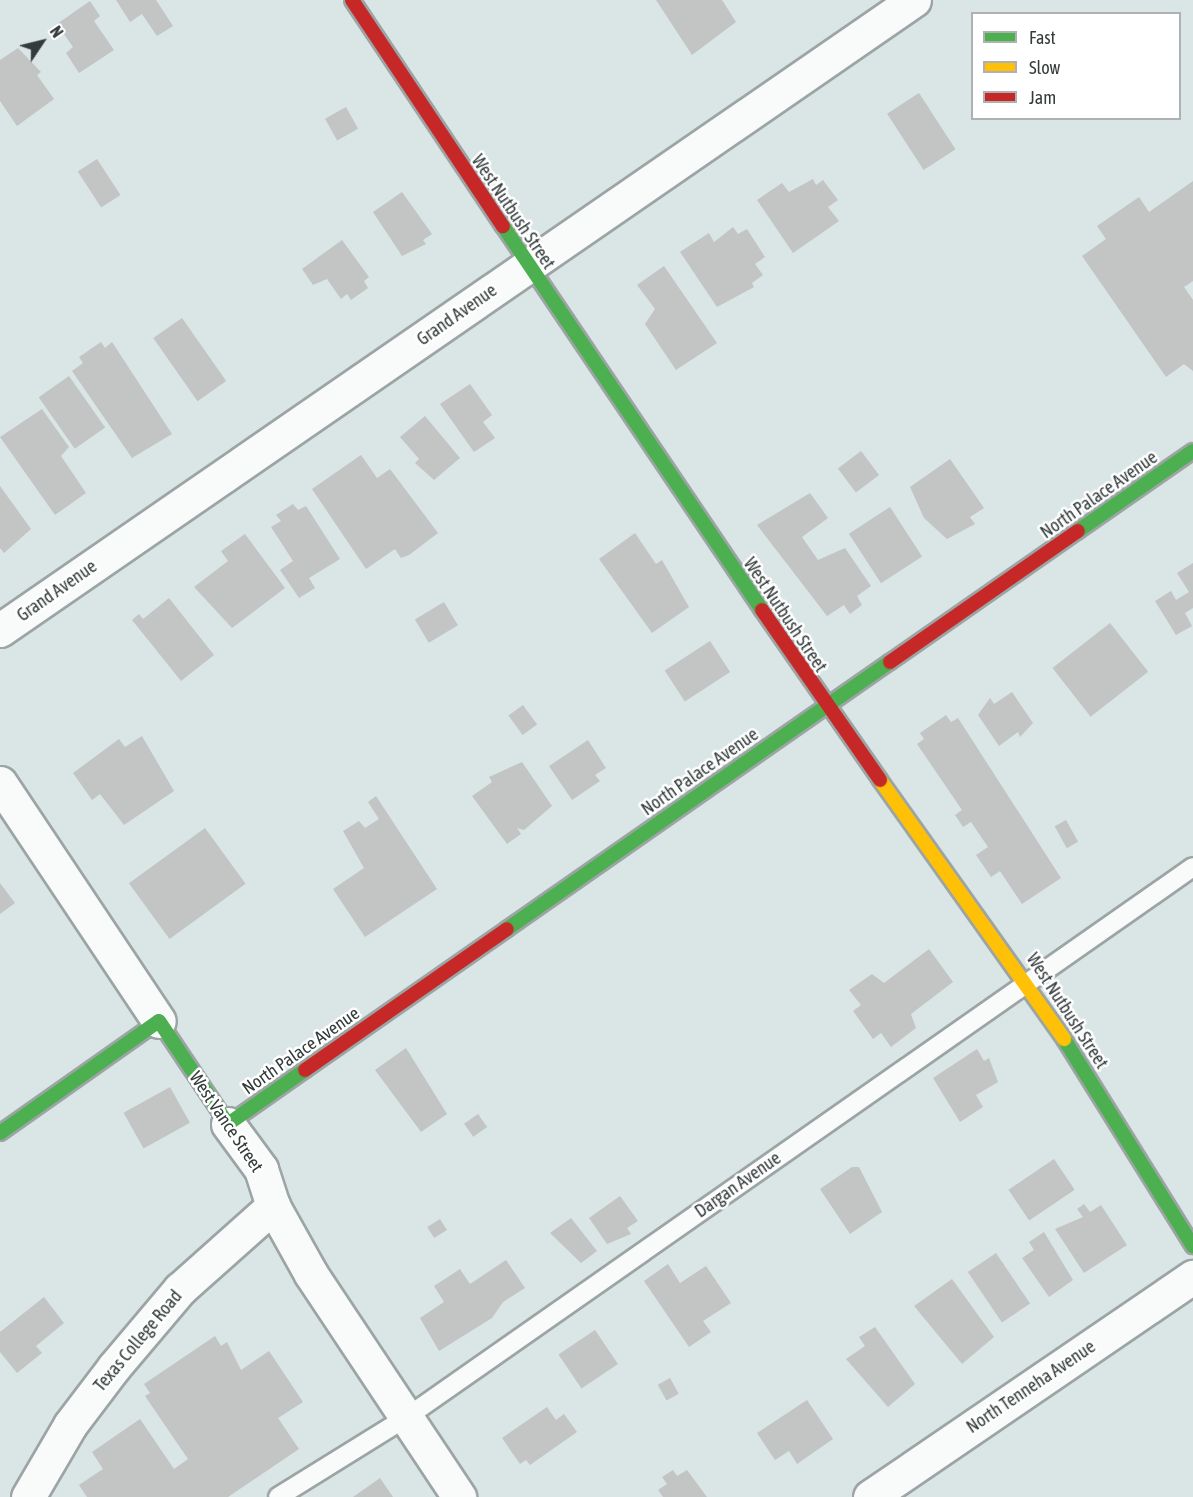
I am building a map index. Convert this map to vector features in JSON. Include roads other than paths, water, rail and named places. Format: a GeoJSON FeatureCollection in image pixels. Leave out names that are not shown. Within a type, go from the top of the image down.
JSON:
{"type":"FeatureCollection","features":[{"type":"Feature","properties":{"kind":"street","name":"West Nutbush Street"},"geometry":{"type":"LineString","coordinates":[[352,0],[527,266],[826,706],[1029,982],[1193,1246]]}},
{"type":"Feature","properties":{"kind":"street","name":"Grand Avenue"},"geometry":{"type":"LineString","coordinates":[[0,630],[914,0]]}},
{"type":"Feature","properties":{"kind":"street","name":"North Palace Avenue"},"geometry":{"type":"LineString","coordinates":[[228,1124],[1193,451]]}},
{"type":"Feature","properties":{"kind":"street","name":"West Vance Street"},"geometry":{"type":"LineString","coordinates":[[0,783],[228,1124],[261,1169],[273,1206],[311,1274],[459,1497]]}},
{"type":"Feature","properties":{"kind":"street"},"geometry":{"type":"LineString","coordinates":[[0,1133],[159,1021]]}},
{"type":"Feature","properties":{"kind":"street","name":"Texas College Road"},"geometry":{"type":"LineString","coordinates":[[28,1497],[70,1425],[143,1332],[180,1289],[273,1206]]}},
{"type":"Feature","properties":{"kind":"street","name":"North Tenneha Avenue"},"geometry":{"type":"LineString","coordinates":[[870,1497],[1193,1277]]}},
{"type":"Feature","properties":{"kind":"lane","name":"Dargan Avenue"},"geometry":{"type":"LineString","coordinates":[[278,1497],[407,1417],[1193,867]]}}]}
